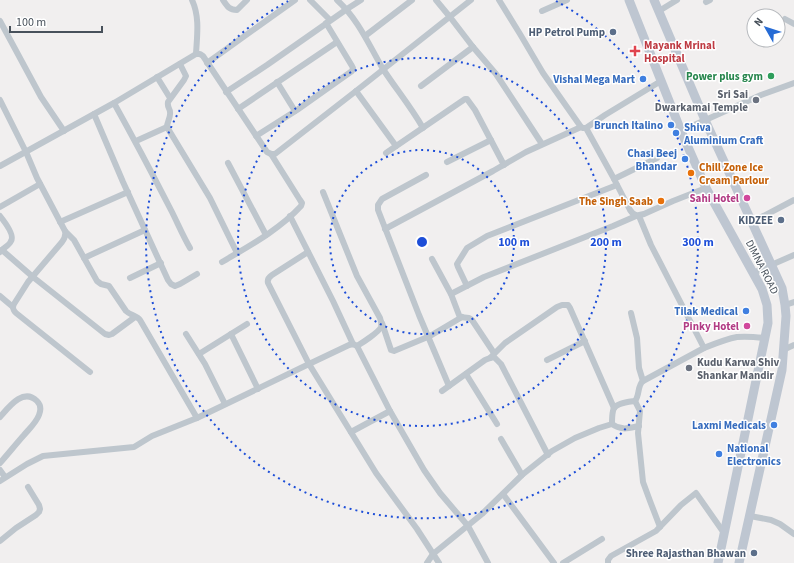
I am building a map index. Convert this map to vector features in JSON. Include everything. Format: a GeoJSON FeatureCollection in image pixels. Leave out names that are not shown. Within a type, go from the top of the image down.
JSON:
{"type":"FeatureCollection","features":[{"type":"Feature","properties":{"kind":"street"},"geometry":{"type":"LineString","coordinates":[[192,0],[196,8],[197,15],[196,54]]}},
{"type":"Feature","properties":{"kind":"street"},"geometry":{"type":"LineString","coordinates":[[223,0],[232,10],[237,10],[247,0]]}},
{"type":"Feature","properties":{"kind":"street"},"geometry":{"type":"LineString","coordinates":[[207,63],[295,0]]}},
{"type":"Feature","properties":{"kind":"street"},"geometry":{"type":"LineString","coordinates":[[256,136],[352,71],[353,68],[337,42],[328,22],[310,0]]}},
{"type":"Feature","properties":{"kind":"street"},"geometry":{"type":"LineString","coordinates":[[337,0],[347,9],[365,36],[383,69],[423,128]]}},
{"type":"Feature","properties":{"kind":"street"},"geometry":{"type":"LineString","coordinates":[[226,92],[267,66],[361,0]]}},
{"type":"Feature","properties":{"kind":"street"},"geometry":{"type":"LineString","coordinates":[[365,36],[412,0]]}},
{"type":"Feature","properties":{"kind":"street"},"geometry":{"type":"LineString","coordinates":[[436,0],[496,74],[542,144]]}},
{"type":"Feature","properties":{"kind":"street"},"geometry":{"type":"LineString","coordinates":[[271,154],[275,154],[470,0]]}},
{"type":"Feature","properties":{"kind":"street"},"geometry":{"type":"LineString","coordinates":[[499,0],[543,73],[583,127],[616,182],[630,210],[637,216],[650,245],[704,348]]}},
{"type":"Feature","properties":{"kind":"street"},"geometry":{"type":"LineString","coordinates":[[542,11],[567,0]]}},
{"type":"Feature","properties":{"kind":"street","name":"DIMNA ROAD"},"geometry":{"type":"LineString","coordinates":[[630,0],[681,131],[706,188],[762,289],[767,305],[768,324],[718,563]]}},
{"type":"Feature","properties":{"kind":"street"},"geometry":{"type":"LineString","coordinates":[[654,0],[704,120],[790,303],[786,316],[782,370],[739,563]]}},
{"type":"Feature","properties":{"kind":"street"},"geometry":{"type":"LineString","coordinates":[[659,11],[677,0]]}},
{"type":"Feature","properties":{"kind":"street"},"geometry":{"type":"LineString","coordinates":[[0,21],[41,97],[64,131]]}},
{"type":"Feature","properties":{"kind":"street"},"geometry":{"type":"LineString","coordinates":[[238,109],[337,42]]}},
{"type":"Feature","properties":{"kind":"street"},"geometry":{"type":"LineString","coordinates":[[421,86],[473,47]]}},
{"type":"Feature","properties":{"kind":"street"},"geometry":{"type":"LineString","coordinates":[[0,166],[114,103],[196,54],[200,54],[203,56],[267,152],[271,154],[302,203],[301,206],[282,224],[222,262]]}},
{"type":"Feature","properties":{"kind":"street"},"geometry":{"type":"LineString","coordinates":[[180,64],[186,76],[168,102],[167,106],[170,112],[170,117],[167,122],[167,127],[210,198],[238,253]]}},
{"type":"Feature","properties":{"kind":"street"},"geometry":{"type":"LineString","coordinates":[[157,77],[170,98]]}},
{"type":"Feature","properties":{"kind":"street"},"geometry":{"type":"LineString","coordinates":[[385,229],[504,165],[517,156],[583,127],[661,81]]}},
{"type":"Feature","properties":{"kind":"street"},"geometry":{"type":"LineString","coordinates":[[278,82],[295,111]]}},
{"type":"Feature","properties":{"kind":"street"},"geometry":{"type":"LineString","coordinates":[[681,131],[761,94],[794,83]]}},
{"type":"Feature","properties":{"kind":"street"},"geometry":{"type":"LineString","coordinates":[[356,91],[396,146]]}},
{"type":"Feature","properties":{"kind":"street"},"geometry":{"type":"LineString","coordinates":[[386,153],[467,99],[475,110],[504,165]]}},
{"type":"Feature","properties":{"kind":"street"},"geometry":{"type":"LineString","coordinates":[[0,100],[40,184],[65,231],[74,240],[97,281],[109,286],[126,311],[140,320],[197,418]]}},
{"type":"Feature","properties":{"kind":"street"},"geometry":{"type":"LineString","coordinates":[[114,103],[136,141],[190,248]]}},
{"type":"Feature","properties":{"kind":"street"},"geometry":{"type":"LineString","coordinates":[[94,114],[168,280],[175,286],[197,274]]}},
{"type":"Feature","properties":{"kind":"street"},"geometry":{"type":"LineString","coordinates":[[136,141],[167,127]]}},
{"type":"Feature","properties":{"kind":"street"},"geometry":{"type":"LineString","coordinates":[[447,162],[491,140]]}},
{"type":"Feature","properties":{"kind":"street"},"geometry":{"type":"LineString","coordinates":[[467,286],[458,264],[467,248],[487,236],[616,182],[657,158]]}},
{"type":"Feature","properties":{"kind":"street"},"geometry":{"type":"LineString","coordinates":[[228,162],[266,235]]}},
{"type":"Feature","properties":{"kind":"street"},"geometry":{"type":"LineString","coordinates":[[426,175],[382,199],[378,204],[378,210],[449,386]]}},
{"type":"Feature","properties":{"kind":"street"},"geometry":{"type":"LineString","coordinates":[[0,206],[40,184]]}},
{"type":"Feature","properties":{"kind":"street"},"geometry":{"type":"LineString","coordinates":[[451,294],[491,274],[706,188]]}},
{"type":"Feature","properties":{"kind":"street"},"geometry":{"type":"LineString","coordinates":[[60,222],[128,192]]}},
{"type":"Feature","properties":{"kind":"street"},"geometry":{"type":"LineString","coordinates":[[323,192],[357,276],[380,318],[391,350],[394,351],[429,336],[462,317]]}},
{"type":"Feature","properties":{"kind":"street"},"geometry":{"type":"LineString","coordinates":[[752,222],[794,200]]}},
{"type":"Feature","properties":{"kind":"street"},"geometry":{"type":"LineString","coordinates":[[0,216],[12,233],[13,237],[1,251],[105,334],[112,334],[135,317]]}},
{"type":"Feature","properties":{"kind":"street"},"geometry":{"type":"LineString","coordinates":[[290,216],[390,411],[424,470],[440,493],[468,526],[488,563]]}},
{"type":"Feature","properties":{"kind":"street"},"geometry":{"type":"LineString","coordinates":[[84,258],[145,230]]}},
{"type":"Feature","properties":{"kind":"street"},"geometry":{"type":"LineString","coordinates":[[13,307],[28,282],[64,238],[66,234],[65,231]]}},
{"type":"Feature","properties":{"kind":"street"},"geometry":{"type":"LineString","coordinates":[[308,252],[272,274],[267,280],[268,283],[308,364],[376,473],[439,563]]}},
{"type":"Feature","properties":{"kind":"street"},"geometry":{"type":"LineString","coordinates":[[753,273],[794,255]]}},
{"type":"Feature","properties":{"kind":"street"},"geometry":{"type":"LineString","coordinates":[[432,259],[451,294],[458,315],[472,320],[492,355],[501,364],[548,455]]}},
{"type":"Feature","properties":{"kind":"street"},"geometry":{"type":"LineString","coordinates":[[130,278],[161,263]]}},
{"type":"Feature","properties":{"kind":"street"},"geometry":{"type":"LineString","coordinates":[[0,296],[13,307],[13,310],[16,313],[90,372]]}},
{"type":"Feature","properties":{"kind":"street"},"geometry":{"type":"LineString","coordinates":[[442,391],[492,355],[505,343],[565,304],[570,308],[614,408],[612,424]]}},
{"type":"Feature","properties":{"kind":"street"},"geometry":{"type":"LineString","coordinates":[[631,313],[637,338],[643,381]]}},
{"type":"Feature","properties":{"kind":"street"},"geometry":{"type":"LineString","coordinates":[[0,470],[2,479],[43,456],[134,447],[152,436],[197,418],[349,345],[355,345],[378,331],[382,323]]}},
{"type":"Feature","properties":{"kind":"street"},"geometry":{"type":"LineString","coordinates":[[199,354],[247,324]]}},
{"type":"Feature","properties":{"kind":"street"},"geometry":{"type":"LineString","coordinates":[[186,334],[199,354],[225,404]]}},
{"type":"Feature","properties":{"kind":"street"},"geometry":{"type":"LineString","coordinates":[[231,334],[258,389]]}},
{"type":"Feature","properties":{"kind":"street"},"geometry":{"type":"LineString","coordinates":[[635,401],[643,381],[704,348],[732,338],[765,338]]}},
{"type":"Feature","properties":{"kind":"street"},"geometry":{"type":"LineString","coordinates":[[547,360],[585,341]]}},
{"type":"Feature","properties":{"kind":"street"},"geometry":{"type":"LineString","coordinates":[[783,350],[794,345]]}},
{"type":"Feature","properties":{"kind":"street"},"geometry":{"type":"LineString","coordinates":[[466,374],[497,424]]}},
{"type":"Feature","properties":{"kind":"street"},"geometry":{"type":"LineString","coordinates":[[0,417],[21,397],[25,396],[35,399],[40,406],[40,411],[35,422],[0,463]]}},
{"type":"Feature","properties":{"kind":"street"},"geometry":{"type":"LineString","coordinates":[[614,408],[617,405],[635,401]]}},
{"type":"Feature","properties":{"kind":"street"},"geometry":{"type":"LineString","coordinates":[[635,401],[640,411],[638,433],[643,482],[660,527]]}},
{"type":"Feature","properties":{"kind":"street"},"geometry":{"type":"LineString","coordinates":[[351,432],[390,411]]}},
{"type":"Feature","properties":{"kind":"street"},"geometry":{"type":"LineString","coordinates":[[426,563],[433,554],[482,514],[522,475],[548,455],[575,438],[599,428],[612,424],[620,429],[639,426]]}},
{"type":"Feature","properties":{"kind":"street"},"geometry":{"type":"LineString","coordinates":[[501,439],[522,475]]}},
{"type":"Feature","properties":{"kind":"street"},"geometry":{"type":"LineString","coordinates":[[0,541],[39,512],[39,505],[28,487]]}},
{"type":"Feature","properties":{"kind":"street"},"geometry":{"type":"LineString","coordinates":[[608,563],[611,556],[656,531],[681,505],[696,493],[724,533]]}},
{"type":"Feature","properties":{"kind":"street"},"geometry":{"type":"LineString","coordinates":[[503,494],[554,563]]}},
{"type":"Feature","properties":{"kind":"street"},"geometry":{"type":"LineString","coordinates":[[750,516],[771,520],[780,524],[794,534]]}},
{"type":"Feature","properties":{"kind":"street"},"geometry":{"type":"LineString","coordinates":[[564,563],[602,538]]}},
{"type":"Feature","properties":{"kind":"place","name":"HP Petrol Pump"},"geometry":{"type":"Point","coordinates":[613,32]}},
{"type":"Feature","properties":{"kind":"place","name":"Mayank Mrinal Hospital"},"geometry":{"type":"Point","coordinates":[635,51]}},
{"type":"Feature","properties":{"kind":"place","name":"Power plus gym"},"geometry":{"type":"Point","coordinates":[771,76]}},
{"type":"Feature","properties":{"kind":"place","name":"Vishal Mega Mart"},"geometry":{"type":"Point","coordinates":[643,79]}},
{"type":"Feature","properties":{"kind":"place","name":"Sri Sai Dwarkamai Temple"},"geometry":{"type":"Point","coordinates":[756,100]}},
{"type":"Feature","properties":{"kind":"place","name":"Brunch Italino"},"geometry":{"type":"Point","coordinates":[671,125]}},
{"type":"Feature","properties":{"kind":"place","name":"Shiva Aluminium Craft"},"geometry":{"type":"Point","coordinates":[676,133]}},
{"type":"Feature","properties":{"kind":"place","name":"Chasi Beej Bhandar"},"geometry":{"type":"Point","coordinates":[685,159]}},
{"type":"Feature","properties":{"kind":"place","name":"Chill Zone Ice Cream Parlour"},"geometry":{"type":"Point","coordinates":[691,173]}},
{"type":"Feature","properties":{"kind":"place","name":"Sahi Hotel"},"geometry":{"type":"Point","coordinates":[747,198]}},
{"type":"Feature","properties":{"kind":"place","name":"The Singh Saab"},"geometry":{"type":"Point","coordinates":[661,201]}},
{"type":"Feature","properties":{"kind":"place","name":"KIDZEE"},"geometry":{"type":"Point","coordinates":[781,220]}},
{"type":"Feature","properties":{"kind":"place","name":"Tilak Medical"},"geometry":{"type":"Point","coordinates":[746,311]}},
{"type":"Feature","properties":{"kind":"place","name":"Pinky Hotel"},"geometry":{"type":"Point","coordinates":[747,326]}},
{"type":"Feature","properties":{"kind":"place","name":"Kudu Karwa Shiv Shankar Mandir"},"geometry":{"type":"Point","coordinates":[689,368]}},
{"type":"Feature","properties":{"kind":"place","name":"Laxmi Medicals"},"geometry":{"type":"Point","coordinates":[774,425]}},
{"type":"Feature","properties":{"kind":"place","name":"National Electronics"},"geometry":{"type":"Point","coordinates":[719,454]}},
{"type":"Feature","properties":{"kind":"place","name":"Shree Rajasthan Bhawan"},"geometry":{"type":"Point","coordinates":[754,553]}}]}
